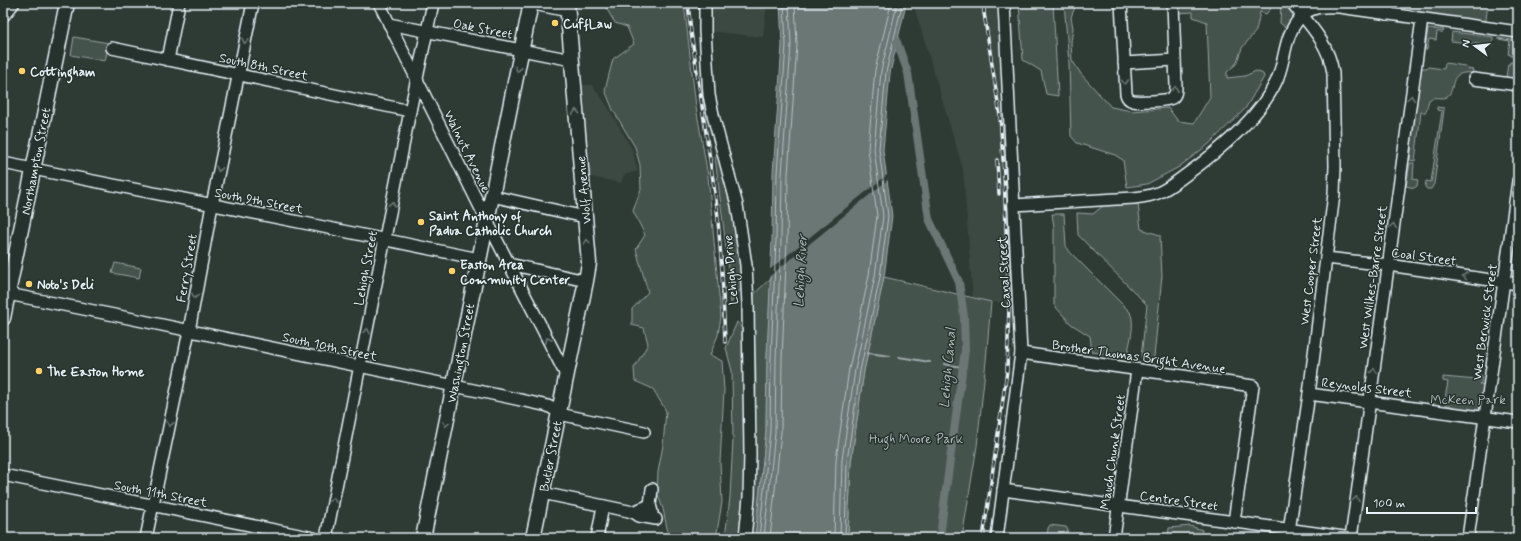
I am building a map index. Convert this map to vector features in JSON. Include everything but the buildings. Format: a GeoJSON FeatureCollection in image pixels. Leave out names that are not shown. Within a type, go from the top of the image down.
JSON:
{"type":"FeatureCollection","features":[{"type":"Feature","properties":{"kind":"main road"},"geometry":{"type":"LineString","coordinates":[[3,14],[12,3]]}},
{"type":"Feature","properties":{"kind":"main road","name":"Northampton Street"},"geometry":{"type":"LineString","coordinates":[[3,318],[5,294],[33,169],[67,3]]}},
{"type":"Feature","properties":{"kind":"main road","name":"Washington Street"},"geometry":{"type":"LineString","coordinates":[[423,538],[531,3]]}},
{"type":"Feature","properties":{"kind":"main road","name":"Wolf Avenue"},"geometry":{"type":"LineString","coordinates":[[566,375],[589,263],[567,7]]}},
{"type":"Feature","properties":{"kind":"main road","name":"Butler Street"},"geometry":{"type":"LineString","coordinates":[[533,538],[566,375]]}},
{"type":"Feature","properties":{"kind":"street"},"geometry":{"type":"LineString","coordinates":[[168,60],[179,3]]}},
{"type":"Feature","properties":{"kind":"street","name":"Ferry Street"},"geometry":{"type":"LineString","coordinates":[[146,538],[154,506],[189,331],[212,205],[253,3]]}},
{"type":"Feature","properties":{"kind":"street","name":"Walnut Avenue"},"geometry":{"type":"LineString","coordinates":[[379,3],[487,221],[566,375]]}},
{"type":"Feature","properties":{"kind":"street","name":"Lehigh Street"},"geometry":{"type":"LineString","coordinates":[[326,538],[410,111],[433,3]]}},
{"type":"Feature","properties":{"kind":"street"},"geometry":{"type":"LineString","coordinates":[[531,3],[567,7]]}},
{"type":"Feature","properties":{"kind":"street","name":"Lehigh Drive"},"geometry":{"type":"LineString","coordinates":[[705,3],[705,31],[710,94],[714,119],[737,205],[746,265],[750,454],[749,497],[745,538]]}},
{"type":"Feature","properties":{"kind":"street","name":"Canal Street"},"geometry":{"type":"LineString","coordinates":[[997,538],[1021,353],[1004,3]]}},
{"type":"Feature","properties":{"kind":"street"},"geometry":{"type":"LineString","coordinates":[[1121,3],[1126,94],[1130,99],[1136,101],[1167,100],[1172,98],[1175,94],[1173,3]]}},
{"type":"Feature","properties":{"kind":"street","name":"West Cooper Street"},"geometry":{"type":"LineString","coordinates":[[1289,534],[1335,181],[1333,73],[1330,56],[1324,44],[1292,3]]}},
{"type":"Feature","properties":{"kind":"street"},"geometry":{"type":"LineString","coordinates":[[1014,205],[1134,198],[1152,195],[1166,189],[1214,154],[1240,129],[1262,104],[1275,84],[1280,71],[1290,32],[1302,15],[1314,9],[1328,6],[1387,8],[1422,19],[1518,32]]}},
{"type":"Feature","properties":{"kind":"street","name":"West Wilkes-Barre Street"},"geometry":{"type":"LineString","coordinates":[[1351,538],[1422,19]]}},
{"type":"Feature","properties":{"kind":"street","name":"Oak Street"},"geometry":{"type":"LineString","coordinates":[[389,24],[572,60]]}},
{"type":"Feature","properties":{"kind":"street","name":"South 8th Street"},"geometry":{"type":"LineString","coordinates":[[112,48],[410,111]]}},
{"type":"Feature","properties":{"kind":"street"},"geometry":{"type":"LineString","coordinates":[[1124,63],[1175,60]]}},
{"type":"Feature","properties":{"kind":"street"},"geometry":{"type":"LineString","coordinates":[[1474,79],[1518,85]]}},
{"type":"Feature","properties":{"kind":"street","name":"South 9th Street"},"geometry":{"type":"LineString","coordinates":[[3,163],[479,259]]}},
{"type":"Feature","properties":{"kind":"street","name":"West Berwick Street"},"geometry":{"type":"LineString","coordinates":[[1468,538],[1518,181]]}},
{"type":"Feature","properties":{"kind":"street"},"geometry":{"type":"LineString","coordinates":[[492,196],[585,216]]}},
{"type":"Feature","properties":{"kind":"street","name":"Coal Street"},"geometry":{"type":"LineString","coordinates":[[1326,258],[1388,265],[1518,284]]}},
{"type":"Feature","properties":{"kind":"street"},"geometry":{"type":"LineString","coordinates":[[509,264],[586,281]]}},
{"type":"Feature","properties":{"kind":"street","name":"South 10th Street"},"geometry":{"type":"LineString","coordinates":[[5,294],[114,315],[548,406],[564,415],[644,432]]}},
{"type":"Feature","properties":{"kind":"street","name":"Brother Thomas Bright Avenue"},"geometry":{"type":"LineString","coordinates":[[1021,353],[1253,386],[1234,522]]}},
{"type":"Feature","properties":{"kind":"street","name":"Mauch Chunk Street"},"geometry":{"type":"LineString","coordinates":[[1114,538],[1137,370]]}},
{"type":"Feature","properties":{"kind":"street","name":"Reynolds Street"},"geometry":{"type":"LineString","coordinates":[[1308,394],[1518,422]]}},
{"type":"Feature","properties":{"kind":"street","name":"South 11th Street"},"geometry":{"type":"LineString","coordinates":[[3,475],[314,538]]}},
{"type":"Feature","properties":{"kind":"street"},"geometry":{"type":"LineString","coordinates":[[542,493],[633,512],[639,516],[656,519],[650,505],[652,489]]}},
{"type":"Feature","properties":{"kind":"street","name":"Centre Street"},"geometry":{"type":"LineString","coordinates":[[1003,490],[1234,522],[1289,534],[1351,538]]}},
{"type":"Feature","properties":{"kind":"street"},"geometry":{"type":"LineString","coordinates":[[633,512],[650,505]]}},
{"type":"Feature","properties":{"kind":"street"},"geometry":{"type":"LineString","coordinates":[[596,538],[603,506]]}},
{"type":"Feature","properties":{"kind":"shaded area"},"geometry":{"type":"Polygon","coordinates":[[[706,3],[767,3],[763,37],[707,31],[706,3]]]}},
{"type":"Feature","properties":{"kind":"shaded area"},"geometry":{"type":"Polygon","coordinates":[[[913,3],[988,3],[988,6],[995,6],[996,3],[998,3],[1012,304],[973,300],[963,169],[913,3]]]}},
{"type":"Feature","properties":{"kind":"shaded area"},"geometry":{"type":"Polygon","coordinates":[[[578,85],[592,85],[606,104],[632,149],[638,171],[624,175],[621,183],[587,176],[578,85]]]}},
{"type":"Feature","properties":{"kind":"green space"},"geometry":{"type":"Polygon","coordinates":[[[606,3],[684,3],[696,107],[708,176],[721,317],[718,335],[710,355],[722,361],[724,390],[720,462],[722,502],[716,538],[669,538],[663,509],[657,492],[658,472],[663,445],[666,411],[653,389],[635,381],[634,368],[648,344],[644,328],[632,325],[632,309],[648,292],[636,249],[645,235],[633,211],[641,189],[640,165],[635,147],[613,110],[605,90],[613,59],[634,44],[627,27],[615,23],[605,6],[606,3]]]}},
{"type":"Feature","properties":{"kind":"green space"},"geometry":{"type":"Polygon","coordinates":[[[1019,3],[1053,3],[1058,96],[1046,94],[1041,71],[1023,60],[1019,3]]]}},
{"type":"Feature","properties":{"kind":"green space"},"geometry":{"type":"Polygon","coordinates":[[[1064,3],[1072,3],[1075,7],[1071,17],[1073,28],[1071,42],[1072,60],[1081,74],[1111,107],[1132,111],[1168,108],[1178,121],[1194,123],[1210,97],[1207,22],[1193,17],[1193,12],[1178,13],[1178,3],[1272,3],[1272,7],[1266,14],[1260,12],[1256,31],[1242,48],[1236,64],[1227,72],[1227,78],[1245,76],[1256,71],[1263,74],[1264,77],[1245,109],[1209,144],[1179,167],[1147,184],[1127,187],[1123,160],[1115,155],[1077,143],[1071,136],[1069,63],[1064,3]]]}},
{"type":"Feature","properties":{"kind":"green space"},"geometry":{"type":"Polygon","coordinates":[[[1281,3],[1286,3],[1294,14],[1286,28],[1280,23],[1281,3]]]}},
{"type":"Feature","properties":{"kind":"green space"},"geometry":{"type":"Polygon","coordinates":[[[1395,3],[1488,3],[1485,28],[1403,13],[1395,3]]]}},
{"type":"Feature","properties":{"kind":"green space"},"geometry":{"type":"Polygon","coordinates":[[[1428,29],[1444,30],[1443,32],[1437,32],[1436,40],[1429,39],[1427,50],[1425,50],[1428,29]]]}},
{"type":"Feature","properties":{"kind":"green space"},"geometry":{"type":"Polygon","coordinates":[[[1452,32],[1493,37],[1493,46],[1451,41],[1452,32]]]}},
{"type":"Feature","properties":{"kind":"green space"},"geometry":{"type":"Polygon","coordinates":[[[74,37],[109,43],[105,61],[71,55],[74,37]]]}},
{"type":"Feature","properties":{"kind":"green space"},"geometry":{"type":"Polygon","coordinates":[[[1498,38],[1518,41],[1518,57],[1508,54],[1510,41],[1498,38]]]}},
{"type":"Feature","properties":{"kind":"green space"},"geometry":{"type":"Polygon","coordinates":[[[1510,62],[1517,63],[1515,71],[1518,72],[1518,79],[1506,77],[1508,64],[1510,64],[1510,62]]]}},
{"type":"Feature","properties":{"kind":"green space"},"geometry":{"type":"Polygon","coordinates":[[[1445,63],[1465,66],[1467,69],[1473,70],[1473,73],[1464,73],[1455,78],[1451,90],[1446,97],[1433,98],[1429,100],[1426,112],[1421,112],[1415,161],[1410,160],[1412,147],[1410,145],[1421,70],[1428,67],[1444,69],[1445,63]]]}},
{"type":"Feature","properties":{"kind":"green space"},"geometry":{"type":"Polygon","coordinates":[[[1437,107],[1444,108],[1444,110],[1434,184],[1431,189],[1427,189],[1425,187],[1426,181],[1431,182],[1442,111],[1437,110],[1437,107]]]}},
{"type":"Feature","properties":{"kind":"green space"},"geometry":{"type":"Polygon","coordinates":[[[718,154],[734,209],[743,286],[731,303],[715,157],[718,154]]]}},
{"type":"Feature","properties":{"kind":"green space"},"geometry":{"type":"Polygon","coordinates":[[[1410,163],[1414,163],[1413,179],[1418,180],[1417,186],[1414,188],[1406,186],[1410,163]]]}},
{"type":"Feature","properties":{"kind":"green space"},"geometry":{"type":"Polygon","coordinates":[[[1138,204],[1141,229],[1160,235],[1162,276],[1153,360],[1141,357],[1147,305],[1078,235],[1077,213],[1093,214],[1104,205],[1138,204]]]}},
{"type":"Feature","properties":{"kind":"green space"},"geometry":{"type":"Polygon","coordinates":[[[1052,214],[1064,214],[1066,246],[1070,252],[1130,312],[1132,317],[1132,334],[1127,357],[1092,352],[1090,336],[1071,324],[1054,305],[1054,227],[1052,214]]]}},
{"type":"Feature","properties":{"kind":"green space"},"geometry":{"type":"Polygon","coordinates":[[[115,263],[141,268],[139,278],[112,273],[115,263]]]}},
{"type":"Feature","properties":{"kind":"green space","name":"Hugh Moore Park"},"geometry":{"type":"Polygon","coordinates":[[[884,277],[991,302],[977,446],[962,538],[848,538],[851,462],[864,371],[884,277]]]}},
{"type":"Feature","properties":{"kind":"green space"},"geometry":{"type":"Polygon","coordinates":[[[771,278],[767,357],[766,431],[755,538],[749,538],[754,459],[756,380],[753,316],[754,294],[771,278]]]}},
{"type":"Feature","properties":{"kind":"green space"},"geometry":{"type":"Polygon","coordinates":[[[737,322],[744,331],[745,481],[739,538],[725,538],[730,497],[733,440],[732,371],[726,348],[737,322]]]}},
{"type":"Feature","properties":{"kind":"green space","name":"McKeen Park"},"geometry":{"type":"Polygon","coordinates":[[[1478,375],[1482,376],[1481,383],[1479,384],[1490,385],[1485,417],[1450,412],[1451,405],[1446,405],[1445,398],[1448,382],[1443,381],[1443,377],[1477,380],[1478,375]]]}},
{"type":"Feature","properties":{"kind":"green space"},"geometry":{"type":"Polygon","coordinates":[[[1050,525],[1066,527],[1068,530],[1066,538],[1047,538],[1048,528],[1050,525]]]}},
{"type":"Feature","properties":{"kind":"green space"},"geometry":{"type":"Polygon","coordinates":[[[1190,526],[1202,530],[1201,538],[1168,538],[1169,528],[1190,526]]]}},
{"type":"Feature","properties":{"kind":"water","name":"Lehigh River"},"geometry":{"type":"Polygon","coordinates":[[[780,3],[905,3],[905,9],[890,73],[883,150],[892,216],[884,277],[864,371],[851,462],[848,538],[755,538],[766,431],[773,173],[782,45],[780,3]]]}},
{"type":"Feature","properties":{"kind":"pier"},"geometry":{"type":"Polygon","coordinates":[[[888,174],[889,179],[769,277],[769,270],[888,174]]]}},
{"type":"Feature","properties":{"kind":"waterway","name":"Lehigh Canal"},"geometry":{"type":"LineString","coordinates":[[897,42],[908,73],[929,219],[959,282],[964,317],[965,350],[940,538]]}},
{"type":"Feature","properties":{"kind":"waterway"},"geometry":{"type":"LineString","coordinates":[[868,353],[890,356]]}},
{"type":"Feature","properties":{"kind":"waterway"},"geometry":{"type":"LineString","coordinates":[[899,357],[930,362]]}},
{"type":"Feature","properties":{"kind":"waterway"},"geometry":{"type":"LineString","coordinates":[[944,364],[962,367]]}},
{"type":"Feature","properties":{"kind":"railway"},"geometry":{"type":"LineString","coordinates":[[688,3],[717,207],[725,342]]}},
{"type":"Feature","properties":{"kind":"railway"},"geometry":{"type":"LineString","coordinates":[[983,538],[1007,371],[1009,306],[1004,174],[1000,116],[984,13],[984,3]]}},
{"type":"Feature","properties":{"kind":"railway"},"geometry":{"type":"LineString","coordinates":[[997,160],[999,194]]}},
{"type":"Feature","properties":{"kind":"place","name":"CuffLaw"},"geometry":{"type":"Point","coordinates":[555,23]}},
{"type":"Feature","properties":{"kind":"place","name":"Cottingham"},"geometry":{"type":"Point","coordinates":[22,71]}},
{"type":"Feature","properties":{"kind":"place","name":"Saint Anthony of Padua Catholic Church"},"geometry":{"type":"Point","coordinates":[421,222]}},
{"type":"Feature","properties":{"kind":"place","name":"Easton Area Community Center"},"geometry":{"type":"Point","coordinates":[452,271]}},
{"type":"Feature","properties":{"kind":"place","name":"Noto's Deli"},"geometry":{"type":"Point","coordinates":[29,284]}},
{"type":"Feature","properties":{"kind":"place","name":"The Easton Home"},"geometry":{"type":"Point","coordinates":[39,371]}}]}
